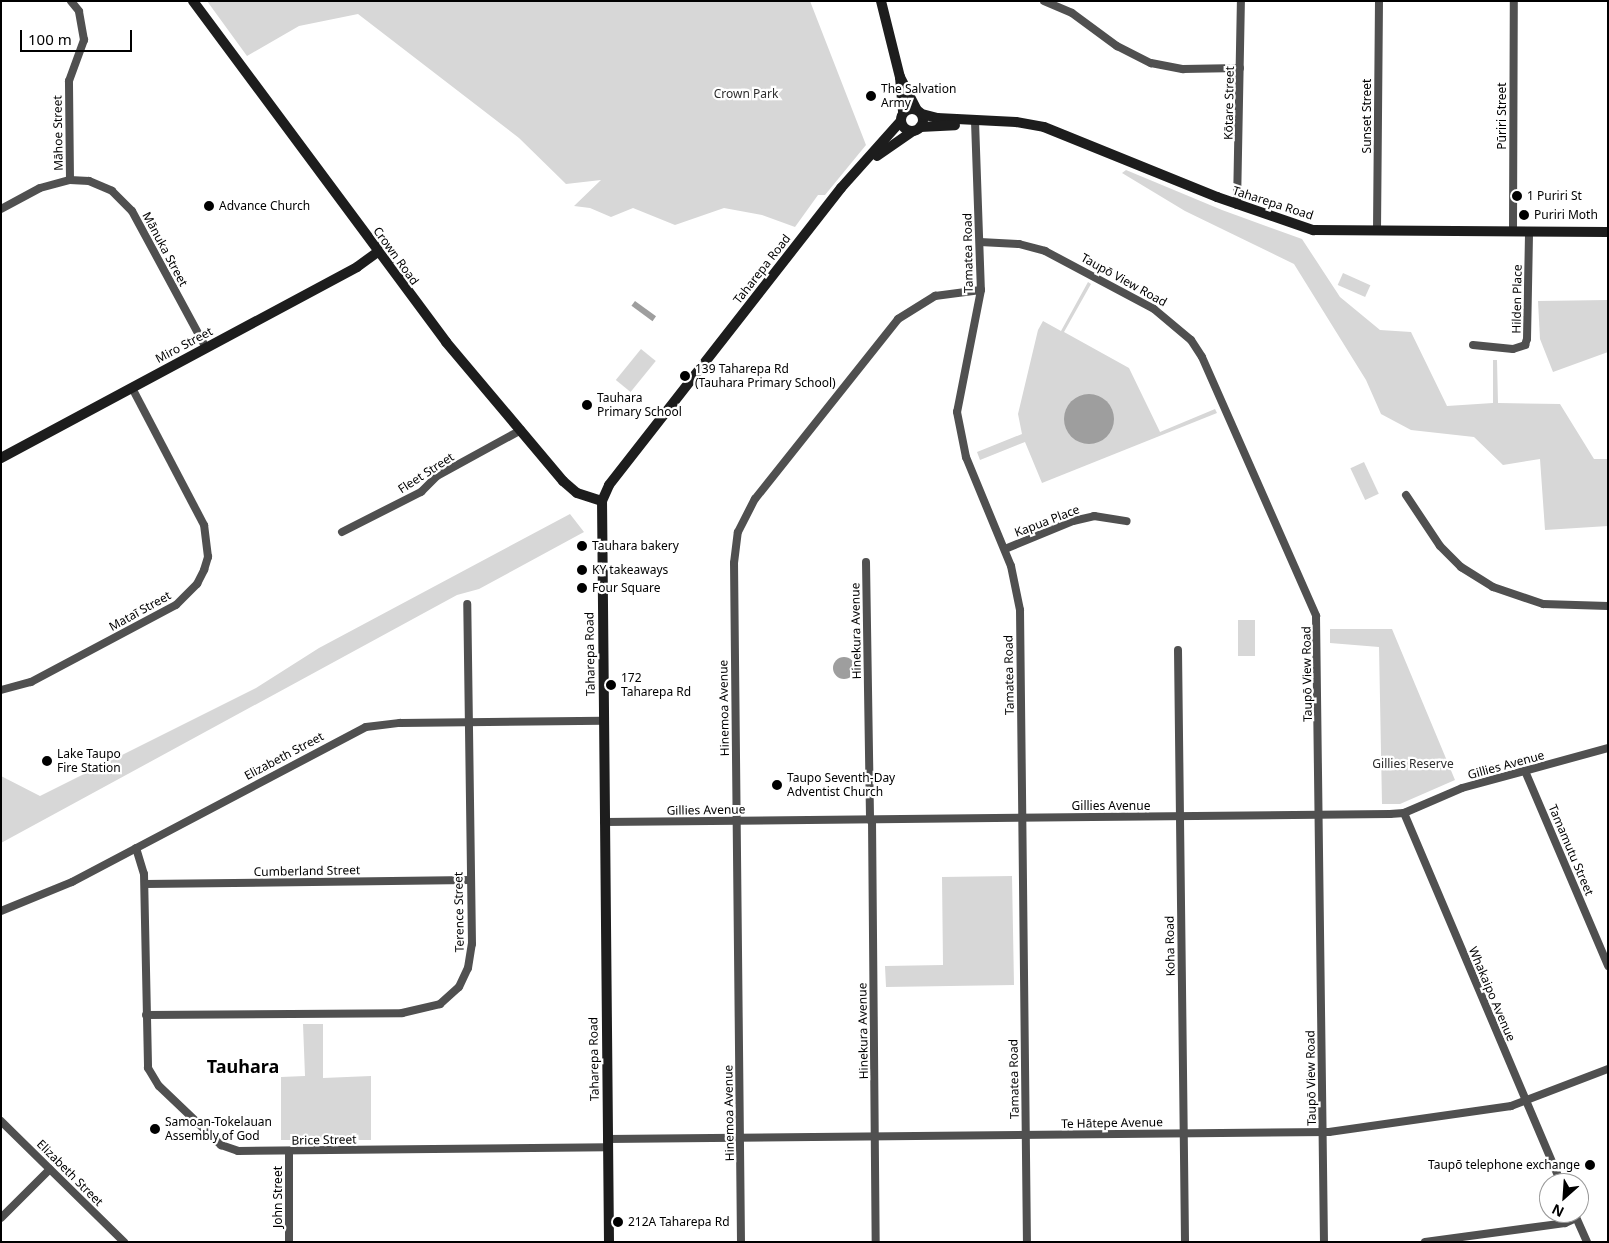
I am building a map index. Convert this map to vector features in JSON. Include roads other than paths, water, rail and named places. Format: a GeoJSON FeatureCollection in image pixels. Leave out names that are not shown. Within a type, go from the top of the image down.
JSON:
{"type":"FeatureCollection","features":[{"type":"Feature","properties":{"kind":"street","name":"Māhoe Street"},"geometry":{"type":"LineString","coordinates":[[70,180],[69,81],[84,40],[79,11],[71,1]]}},
{"type":"Feature","properties":{"kind":"street","name":"Crown Road"},"geometry":{"type":"LineString","coordinates":[[193,1],[424,315],[570,487],[602,502]]}},
{"type":"Feature","properties":{"kind":"street"},"geometry":{"type":"LineString","coordinates":[[881,1],[900,77],[902,117],[906,130],[917,129],[919,112],[900,77]]}},
{"type":"Feature","properties":{"kind":"street"},"geometry":{"type":"LineString","coordinates":[[1044,1],[1072,13],[1117,46],[1151,63],[1182,69],[1240,68]]}},
{"type":"Feature","properties":{"kind":"street","name":"Kōtare Street"},"geometry":{"type":"LineString","coordinates":[[1237,205],[1241,1]]}},
{"type":"Feature","properties":{"kind":"street","name":"Sunset Street"},"geometry":{"type":"LineString","coordinates":[[1377,230],[1379,1]]}},
{"type":"Feature","properties":{"kind":"street","name":"Pūriri Street"},"geometry":{"type":"LineString","coordinates":[[1513,231],[1514,1]]}},
{"type":"Feature","properties":{"kind":"street","name":"Taharepa Road"},"geometry":{"type":"LineString","coordinates":[[609,1242],[602,502],[609,485],[726,334],[841,188],[870,159],[902,117],[919,112],[975,121],[1016,122],[1044,127],[1237,205],[1313,230],[1608,232]]}},
{"type":"Feature","properties":{"kind":"street","name":"Taharepa Road"},"geometry":{"type":"LineString","coordinates":[[870,159],[917,129],[968,124],[975,121]]}},
{"type":"Feature","properties":{"kind":"street","name":"Tamatea Road"},"geometry":{"type":"LineString","coordinates":[[975,121],[981,290],[959,397],[958,429],[966,457],[1005,550],[1015,580],[1020,610],[1027,1242]]}},
{"type":"Feature","properties":{"kind":"street","name":"Mānuka Street"},"geometry":{"type":"LineString","coordinates":[[1,209],[40,188],[70,180],[100,184],[112,191],[132,212],[206,348]]}},
{"type":"Feature","properties":{"kind":"street","name":"Hilden Place"},"geometry":{"type":"LineString","coordinates":[[1473,344],[1513,349],[1525,345],[1528,340],[1529,231]]}},
{"type":"Feature","properties":{"kind":"street","name":"Taupō View Road"},"geometry":{"type":"LineString","coordinates":[[980,242],[1026,246],[1061,259],[1168,317],[1191,340],[1202,357],[1316,616],[1324,1242]]}},
{"type":"Feature","properties":{"kind":"street","name":"Miro Street"},"geometry":{"type":"LineString","coordinates":[[1,458],[357,267],[378,252]]}},
{"type":"Feature","properties":{"kind":"street","name":"Hinemoa Avenue"},"geometry":{"type":"LineString","coordinates":[[741,1242],[734,564],[741,523],[755,499],[898,318],[935,296],[981,290]]}},
{"type":"Feature","properties":{"kind":"street","name":"Mataī Street"},"geometry":{"type":"LineString","coordinates":[[1,690],[31,682],[176,605],[197,584],[204,570],[208,557],[204,525],[132,388]]}},
{"type":"Feature","properties":{"kind":"street","name":"Fleet Street"},"geometry":{"type":"LineString","coordinates":[[342,532],[421,492],[437,476],[521,430]]}},
{"type":"Feature","properties":{"kind":"street"},"geometry":{"type":"LineString","coordinates":[[1406,495],[1430,535],[1446,553],[1462,568],[1493,587],[1544,604],[1608,606]]}},
{"type":"Feature","properties":{"kind":"street","name":"Kapua Place"},"geometry":{"type":"LineString","coordinates":[[1005,550],[1073,521],[1094,516],[1127,521]]}},
{"type":"Feature","properties":{"kind":"street","name":"Hinekura Avenue"},"geometry":{"type":"LineString","coordinates":[[866,562],[876,1242]]}},
{"type":"Feature","properties":{"kind":"street","name":"Terence Street"},"geometry":{"type":"LineString","coordinates":[[146,1015],[402,1013],[430,1009],[450,996],[468,968],[472,944],[467,604]]}},
{"type":"Feature","properties":{"kind":"street","name":"Koha Road"},"geometry":{"type":"LineString","coordinates":[[1178,650],[1184,1242]]}},
{"type":"Feature","properties":{"kind":"street","name":"Elizabeth Street"},"geometry":{"type":"LineString","coordinates":[[1,911],[72,882],[366,727],[400,723],[603,721]]}},
{"type":"Feature","properties":{"kind":"street","name":"Gillies Avenue"},"geometry":{"type":"LineString","coordinates":[[604,822],[1320,815],[1404,812],[1462,788],[1608,748]]}},
{"type":"Feature","properties":{"kind":"street","name":"Tamamutu Street"},"geometry":{"type":"LineString","coordinates":[[1525,771],[1608,966]]}},
{"type":"Feature","properties":{"kind":"street","name":"Whakaipo Avenue"},"geometry":{"type":"LineString","coordinates":[[1404,812],[1557,1173]]}},
{"type":"Feature","properties":{"kind":"street","name":"Brice Street"},"geometry":{"type":"LineString","coordinates":[[136,848],[143,864],[145,884],[147,1058],[152,1076],[211,1138],[221,1145],[238,1151],[289,1151],[607,1143]]}},
{"type":"Feature","properties":{"kind":"street","name":"Cumberland Street"},"geometry":{"type":"LineString","coordinates":[[145,884],[470,880]]}},
{"type":"Feature","properties":{"kind":"street","name":"Te Hātepe Avenue"},"geometry":{"type":"LineString","coordinates":[[607,1143],[740,1137],[1323,1132],[1497,1108],[1526,1101],[1608,1069]]}},
{"type":"Feature","properties":{"kind":"street","name":"Elizabeth Street"},"geometry":{"type":"LineString","coordinates":[[1,1121],[124,1242]]}},
{"type":"Feature","properties":{"kind":"street","name":"John Street"},"geometry":{"type":"LineString","coordinates":[[289,1151],[290,1242]]}},
{"type":"Feature","properties":{"kind":"street"},"geometry":{"type":"LineString","coordinates":[[1,1218],[50,1169]]}},
{"type":"Feature","properties":{"kind":"street"},"geometry":{"type":"LineString","coordinates":[[1425,1242],[1565,1223]]}},
{"type":"Feature","properties":{"kind":"street"},"geometry":{"type":"LineString","coordinates":[[1579,1223],[1587,1242]]}},
{"type":"Feature","properties":{"kind":"place","name":"The Salvation Army"},"geometry":{"type":"Point","coordinates":[871,96]}},
{"type":"Feature","properties":{"kind":"place","name":"1 Puriri St"},"geometry":{"type":"Point","coordinates":[1517,196]}},
{"type":"Feature","properties":{"kind":"place","name":"Advance Church"},"geometry":{"type":"Point","coordinates":[209,206]}},
{"type":"Feature","properties":{"kind":"place","name":"Puriri Moth"},"geometry":{"type":"Point","coordinates":[1524,215]}},
{"type":"Feature","properties":{"kind":"place","name":"139 Taharepa Rd (Tauhara Primary School)"},"geometry":{"type":"Point","coordinates":[685,376]}},
{"type":"Feature","properties":{"kind":"place","name":"Tauhara Primary School"},"geometry":{"type":"Point","coordinates":[587,405]}},
{"type":"Feature","properties":{"kind":"place","name":"Tauhara bakery"},"geometry":{"type":"Point","coordinates":[582,546]}},
{"type":"Feature","properties":{"kind":"place","name":"KY takeaways"},"geometry":{"type":"Point","coordinates":[582,570]}},
{"type":"Feature","properties":{"kind":"place","name":"Four Square"},"geometry":{"type":"Point","coordinates":[582,588]}},
{"type":"Feature","properties":{"kind":"place","name":"172 Taharepa Rd"},"geometry":{"type":"Point","coordinates":[611,685]}},
{"type":"Feature","properties":{"kind":"place","name":"Lake Taupo Fire Station"},"geometry":{"type":"Point","coordinates":[47,761]}},
{"type":"Feature","properties":{"kind":"place","name":"Taupo Seventh-Day Adventist Church"},"geometry":{"type":"Point","coordinates":[777,785]}},
{"type":"Feature","properties":{"kind":"place","name":"Samoan-Tokelauan Assembly of God"},"geometry":{"type":"Point","coordinates":[155,1129]}},
{"type":"Feature","properties":{"kind":"place","name":"Taupō telephone exchange"},"geometry":{"type":"Point","coordinates":[1590,1165]}},
{"type":"Feature","properties":{"kind":"place","name":"212A Taharepa Rd"},"geometry":{"type":"Point","coordinates":[618,1222]}},
{"type":"Feature","properties":{"kind":"district","name":"Tauhara"},"geometry":{"type":"Point","coordinates":[243,1066]}},
{"type":"Feature","properties":{"kind":"park label","name":"Crown Park"},"geometry":{"type":"Point","coordinates":[746,94]}},
{"type":"Feature","properties":{"kind":"park label","name":"Gillies Reserve"},"geometry":{"type":"Point","coordinates":[1413,764]}}]}
